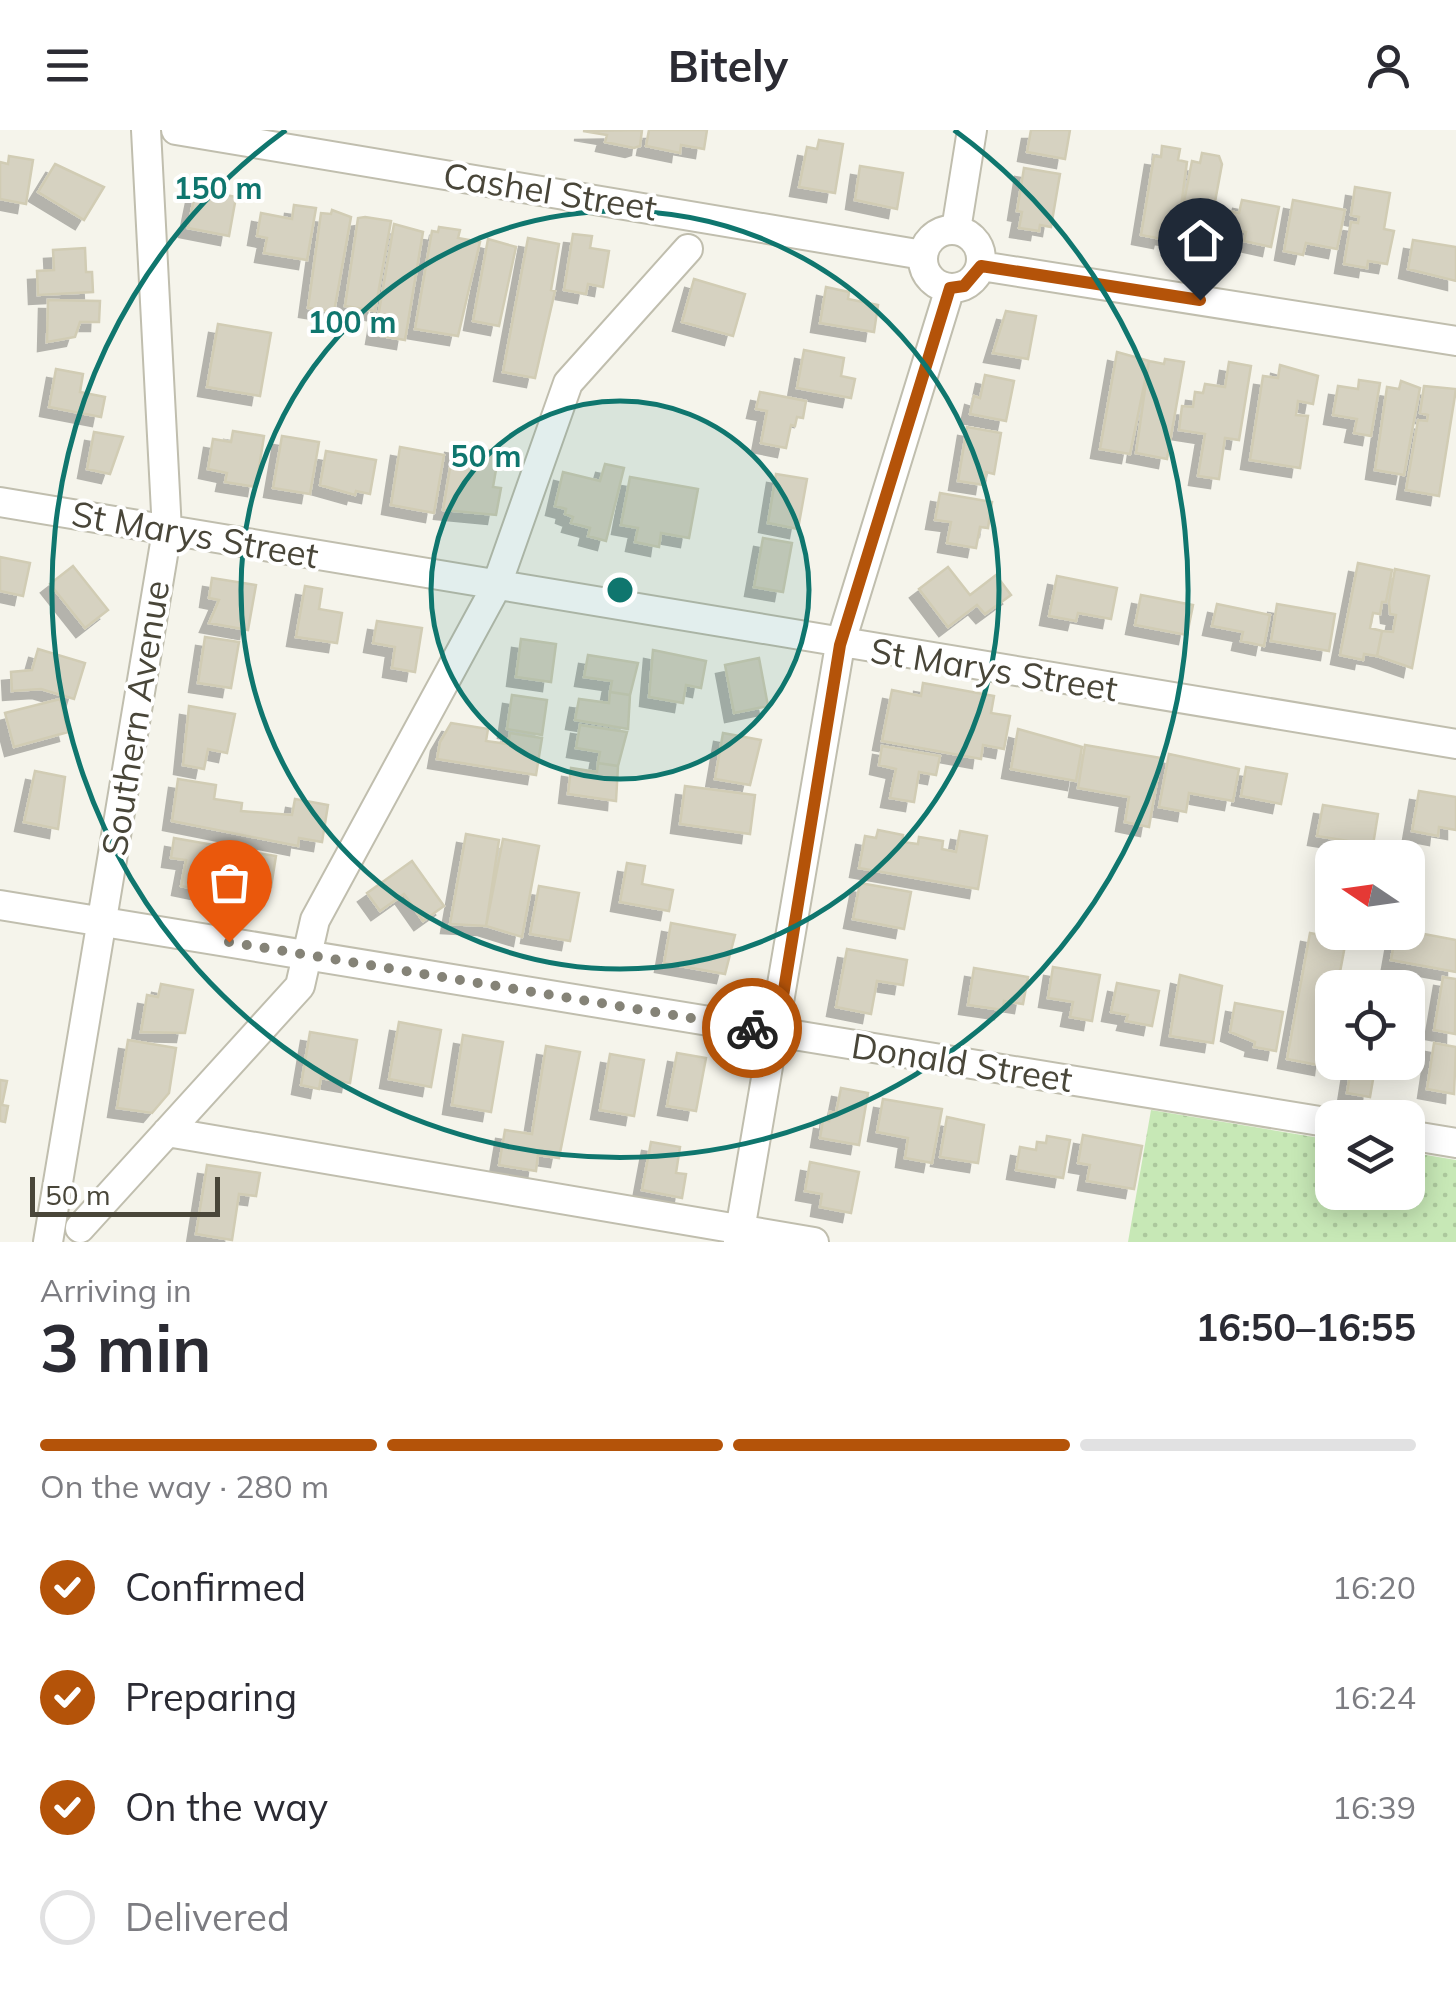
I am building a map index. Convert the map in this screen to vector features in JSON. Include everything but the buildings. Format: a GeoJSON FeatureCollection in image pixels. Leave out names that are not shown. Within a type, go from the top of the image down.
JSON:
{"type":"FeatureCollection","features":[{"type":"Feature","properties":{"kind":"street","name":"Southern Avenue"},"geometry":{"type":"LineString","coordinates":[[48,1242],[167,531],[146,130]]}},
{"type":"Feature","properties":{"kind":"street","name":"Cashel Street"},"geometry":{"type":"LineString","coordinates":[[176,130],[923,255]]}},
{"type":"Feature","properties":{"kind":"street"},"geometry":{"type":"LineString","coordinates":[[956,230],[972,130]]}},
{"type":"Feature","properties":{"kind":"street"},"geometry":{"type":"LineString","coordinates":[[956,230],[968,234],[979,247],[981,266],[964,286],[950,288],[938,284],[926,271],[923,255],[928,243],[940,232],[956,230]]}},
{"type":"Feature","properties":{"kind":"street"},"geometry":{"type":"LineString","coordinates":[[80,1228],[300,986],[315,920],[496,587],[568,383],[688,249]]}},
{"type":"Feature","properties":{"kind":"street"},"geometry":{"type":"LineString","coordinates":[[981,266],[1456,341]]}},
{"type":"Feature","properties":{"kind":"street"},"geometry":{"type":"LineString","coordinates":[[740,1236],[840,645],[950,288]]}},
{"type":"Feature","properties":{"kind":"street","name":"St Marys Street"},"geometry":{"type":"LineString","coordinates":[[0,502],[840,645],[1456,744]]}},
{"type":"Feature","properties":{"kind":"street","name":"Donald Street"},"geometry":{"type":"LineString","coordinates":[[0,904],[1315,1120]]}},
{"type":"Feature","properties":{"kind":"street"},"geometry":{"type":"LineString","coordinates":[[167,1132],[740,1236],[814,1242]]}},
{"type":"Feature","properties":{"kind":"street"},"geometry":{"type":"LineString","coordinates":[[1425,1138],[1456,1143]]}},
{"type":"Feature","properties":{"kind":"green space"},"geometry":{"type":"Polygon","coordinates":[[[1151,1110],[1315,1137],[1315,1210],[1425,1210],[1425,1155],[1456,1160],[1456,1242],[1128,1242],[1151,1110]]]}},
{"type":"Feature","properties":{"kind":"way so far"},"geometry":{"type":"LineString","coordinates":[[229,942],[752,1028]]}},
{"type":"Feature","properties":{"kind":"route"},"geometry":{"type":"LineString","coordinates":[[752,1028],[777,1033],[840,645],[950,288],[964,286],[981,266],[1200,300]]}}]}
